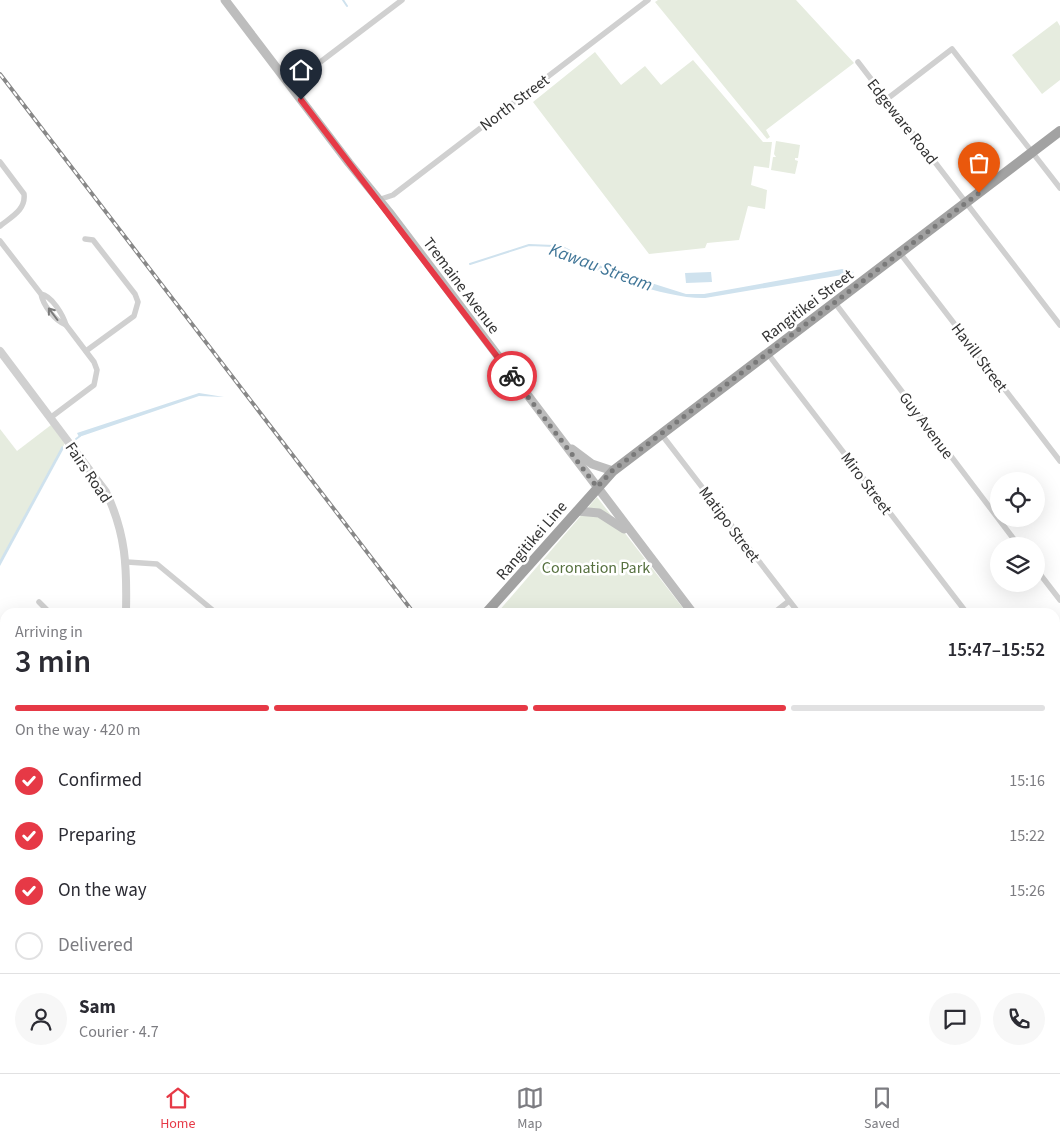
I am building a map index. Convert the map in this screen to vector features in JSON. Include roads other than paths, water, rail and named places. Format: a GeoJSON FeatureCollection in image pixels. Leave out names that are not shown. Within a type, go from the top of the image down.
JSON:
{"type":"FeatureCollection","features":[{"type":"Feature","properties":{"kind":"highway","name":"Rangitikei Street"},"geometry":{"type":"LineString","coordinates":[[597,487],[612,471],[662,435],[1060,131]]}},
{"type":"Feature","properties":{"kind":"highway","name":"Rangitikei Line"},"geometry":{"type":"LineString","coordinates":[[491,608],[597,487]]}},
{"type":"Feature","properties":{"kind":"main road","name":"Tremaine Avenue"},"geometry":{"type":"LineString","coordinates":[[225,0],[689,608]]}},
{"type":"Feature","properties":{"kind":"main road"},"geometry":{"type":"LineString","coordinates":[[562,441],[592,464],[612,471]]}},
{"type":"Feature","properties":{"kind":"main road"},"geometry":{"type":"LineString","coordinates":[[577,511],[599,513],[631,533]]}},
{"type":"Feature","properties":{"kind":"street"},"geometry":{"type":"LineString","coordinates":[[290,85],[395,2],[402,0]]}},
{"type":"Feature","properties":{"kind":"street","name":"North Street"},"geometry":{"type":"LineString","coordinates":[[378,200],[393,195],[645,1]]}},
{"type":"Feature","properties":{"kind":"street"},"geometry":{"type":"LineString","coordinates":[[887,99],[952,49],[1060,188]]}},
{"type":"Feature","properties":{"kind":"street","name":"Edgeware Road"},"geometry":{"type":"LineString","coordinates":[[858,62],[1060,324]]}},
{"type":"Feature","properties":{"kind":"street"},"geometry":{"type":"LineString","coordinates":[[0,162],[24,194],[25,199],[20,210],[0,226]]}},
{"type":"Feature","properties":{"kind":"street"},"geometry":{"type":"LineString","coordinates":[[85,239],[92,240],[134,294],[138,302],[134,316],[86,351]]}},
{"type":"Feature","properties":{"kind":"street"},"geometry":{"type":"LineString","coordinates":[[0,241],[41,294],[46,295],[64,318],[66,325],[86,351],[97,370],[94,385],[50,418]]}},
{"type":"Feature","properties":{"kind":"street","name":"Havill Street"},"geometry":{"type":"LineString","coordinates":[[900,253],[1060,462]]}},
{"type":"Feature","properties":{"kind":"street","name":"Guy Avenue"},"geometry":{"type":"LineString","coordinates":[[835,303],[1012,537]]}},
{"type":"Feature","properties":{"kind":"street","name":"Fairs Road"},"geometry":{"type":"LineString","coordinates":[[0,351],[106,492],[119,524],[127,562],[126,608]]}},
{"type":"Feature","properties":{"kind":"street","name":"Miro Street"},"geometry":{"type":"LineString","coordinates":[[768,354],[963,608]]}},
{"type":"Feature","properties":{"kind":"street","name":"Matipo Street"},"geometry":{"type":"LineString","coordinates":[[662,435],[795,608]]}},
{"type":"Feature","properties":{"kind":"street"},"geometry":{"type":"LineString","coordinates":[[127,562],[158,564],[210,608]]}},
{"type":"Feature","properties":{"kind":"street"},"geometry":{"type":"LineString","coordinates":[[1045,580],[1060,600]]}},
{"type":"Feature","properties":{"kind":"street"},"geometry":{"type":"LineString","coordinates":[[780,608],[789,601]]}},
{"type":"Feature","properties":{"kind":"street"},"geometry":{"type":"LineString","coordinates":[[40,602],[45,608]]}},
{"type":"Feature","properties":{"kind":"water"},"geometry":{"type":"Polygon","coordinates":[[[557,243],[607,269],[686,294],[704,294],[842,269],[854,272],[848,276],[842,275],[705,298],[688,297],[648,289],[607,274],[554,250],[553,244],[557,243]]]}},
{"type":"Feature","properties":{"kind":"water"},"geometry":{"type":"Polygon","coordinates":[[[711,272],[712,282],[686,283],[685,273],[711,272]]]}},
{"type":"Feature","properties":{"kind":"water"},"geometry":{"type":"Polygon","coordinates":[[[199,393],[224,397],[199,396],[79,437],[77,433],[199,393]]]}},
{"type":"Feature","properties":{"kind":"water"},"geometry":{"type":"Polygon","coordinates":[[[62,446],[64,448],[0,566],[0,560],[62,446]]]}},
{"type":"Feature","properties":{"kind":"waterway"},"geometry":{"type":"LineString","coordinates":[[343,0],[347,6]]}},
{"type":"Feature","properties":{"kind":"waterway","name":"Kawau Stream"},"geometry":{"type":"LineString","coordinates":[[470,264],[529,245],[554,246]]}},
{"type":"Feature","properties":{"kind":"waterway","name":"Kawau Stream"},"geometry":{"type":"LineString","coordinates":[[76,439],[80,436]]}},
{"type":"Feature","properties":{"kind":"railway"},"geometry":{"type":"LineString","coordinates":[[0,74],[410,608]]}},
{"type":"Feature","properties":{"kind":"park label","name":"Coronation Park"},"geometry":{"type":"Point","coordinates":[596,567]}}]}
